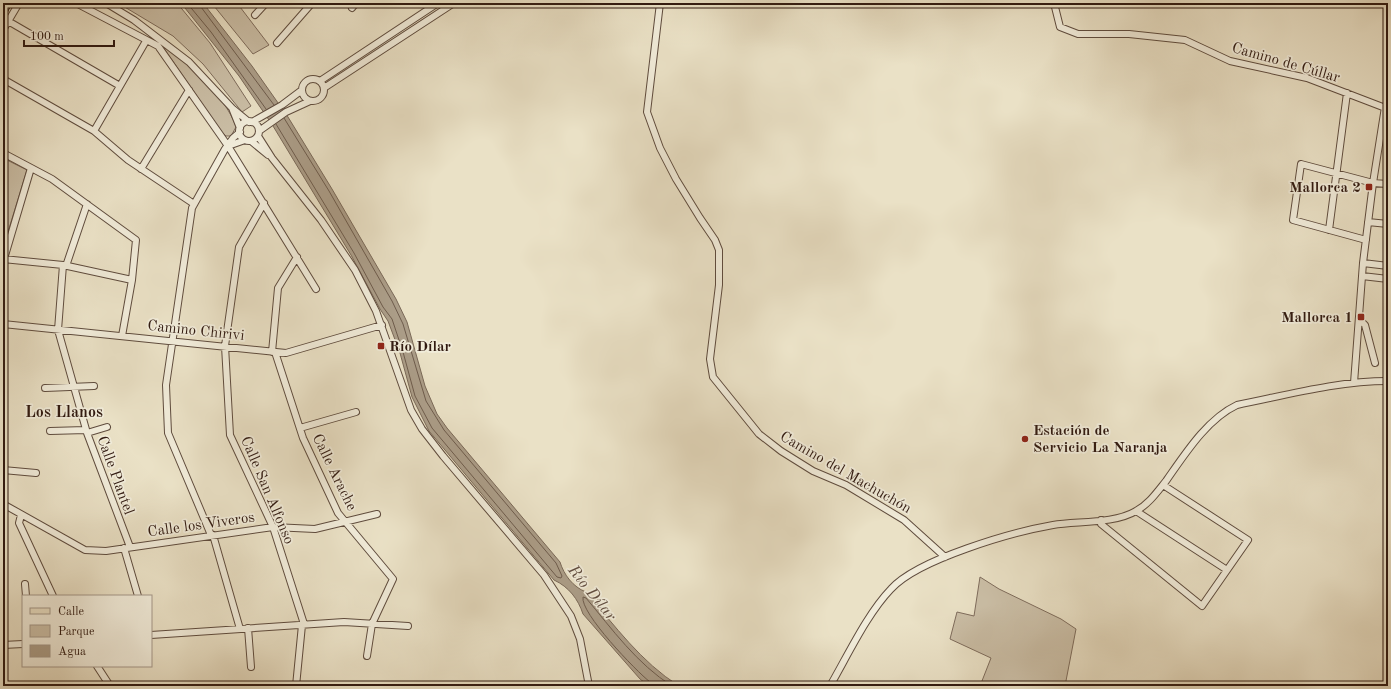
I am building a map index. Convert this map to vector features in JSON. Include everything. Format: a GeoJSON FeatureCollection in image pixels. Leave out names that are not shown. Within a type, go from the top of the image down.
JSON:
{"type":"FeatureCollection","features":[{"type":"Feature","properties":{"kind":"street"},"geometry":{"type":"LineString","coordinates":[[3,30],[19,3]]}},
{"type":"Feature","properties":{"kind":"street"},"geometry":{"type":"LineString","coordinates":[[76,3],[158,46],[228,146],[316,289]]}},
{"type":"Feature","properties":{"kind":"street"},"geometry":{"type":"LineString","coordinates":[[106,3],[140,25],[189,62],[232,108],[257,125],[258,133],[272,158],[316,213],[345,254],[368,294],[382,325],[409,405],[422,429],[544,575],[571,616],[580,639],[589,686]]}},
{"type":"Feature","properties":{"kind":"street"},"geometry":{"type":"LineString","coordinates":[[255,15],[266,3]]}},
{"type":"Feature","properties":{"kind":"street"},"geometry":{"type":"LineString","coordinates":[[277,43],[312,3]]}},
{"type":"Feature","properties":{"kind":"street"},"geometry":{"type":"LineString","coordinates":[[320,81],[438,3]]}},
{"type":"Feature","properties":{"kind":"street"},"geometry":{"type":"LineString","coordinates":[[228,146],[248,140],[270,122],[286,112],[310,101],[320,99],[324,88],[454,3]]}},
{"type":"Feature","properties":{"kind":"street","name":"Camino del Machuchón"},"geometry":{"type":"LineString","coordinates":[[660,3],[647,112],[660,148],[676,179],[715,240],[719,250],[718,285],[710,359],[713,377],[759,434],[781,451],[813,471],[846,485],[904,520],[945,557]]}},
{"type":"Feature","properties":{"kind":"street","name":"Camino de Cúllar"},"geometry":{"type":"LineString","coordinates":[[1054,3],[1060,27],[1078,34],[1129,34],[1185,40],[1230,61],[1307,78],[1387,106]]}},
{"type":"Feature","properties":{"kind":"street"},"geometry":{"type":"LineString","coordinates":[[8,21],[120,86]]}},
{"type":"Feature","properties":{"kind":"street"},"geometry":{"type":"LineString","coordinates":[[94,131],[146,41]]}},
{"type":"Feature","properties":{"kind":"street"},"geometry":{"type":"LineString","coordinates":[[310,101],[304,97],[302,90],[303,84],[309,79],[315,78],[320,81],[324,88]]}},
{"type":"Feature","properties":{"kind":"street"},"geometry":{"type":"LineString","coordinates":[[3,79],[94,131],[141,169],[194,204]]}},
{"type":"Feature","properties":{"kind":"street"},"geometry":{"type":"LineString","coordinates":[[141,169],[188,90]]}},
{"type":"Feature","properties":{"kind":"street"},"geometry":{"type":"LineString","coordinates":[[240,629],[212,535],[168,433],[166,385],[194,204],[232,138],[240,130],[244,123],[251,122],[264,116],[302,90]]}},
{"type":"Feature","properties":{"kind":"street"},"geometry":{"type":"LineString","coordinates":[[1329,230],[1347,93]]}},
{"type":"Feature","properties":{"kind":"street"},"geometry":{"type":"LineString","coordinates":[[1354,383],[1363,263],[1373,183],[1387,106]]}},
{"type":"Feature","properties":{"kind":"street"},"geometry":{"type":"LineString","coordinates":[[232,108],[240,130],[248,140],[272,158]]}},
{"type":"Feature","properties":{"kind":"street"},"geometry":{"type":"LineString","coordinates":[[3,153],[52,179],[136,240],[132,280],[122,336]]}},
{"type":"Feature","properties":{"kind":"street"},"geometry":{"type":"LineString","coordinates":[[1366,240],[1293,220],[1301,164],[1373,183],[1388,184]]}},
{"type":"Feature","properties":{"kind":"street"},"geometry":{"type":"LineString","coordinates":[[31,168],[4,259],[64,265],[132,280]]}},
{"type":"Feature","properties":{"kind":"street","name":"Calle San Alfonso"},"geometry":{"type":"LineString","coordinates":[[264,203],[239,247],[226,346],[230,435],[273,527],[303,624],[296,686]]}},
{"type":"Feature","properties":{"kind":"street"},"geometry":{"type":"LineString","coordinates":[[58,330],[64,265],[87,204]]}},
{"type":"Feature","properties":{"kind":"street"},"geometry":{"type":"LineString","coordinates":[[1368,222],[1388,224]]}},
{"type":"Feature","properties":{"kind":"street","name":"Calle Arache"},"geometry":{"type":"LineString","coordinates":[[297,258],[278,288],[274,352],[300,428],[338,513],[393,579],[372,624],[367,656]]}},
{"type":"Feature","properties":{"kind":"street"},"geometry":{"type":"LineString","coordinates":[[1363,263],[1388,266]]}},
{"type":"Feature","properties":{"kind":"street"},"geometry":{"type":"LineString","coordinates":[[1362,276],[1388,280]]}},
{"type":"Feature","properties":{"kind":"street"},"geometry":{"type":"LineString","coordinates":[[1359,319],[1365,325],[1375,363]]}},
{"type":"Feature","properties":{"kind":"street","name":"Camino Chirivi"},"geometry":{"type":"LineString","coordinates":[[3,324],[286,353],[382,325]]}},
{"type":"Feature","properties":{"kind":"street","name":"Calle Plantel"},"geometry":{"type":"LineString","coordinates":[[58,330],[87,431],[127,548]]}},
{"type":"Feature","properties":{"kind":"street"},"geometry":{"type":"LineString","coordinates":[[830,686],[880,601],[892,587],[912,572],[945,557],[1011,535],[1043,527],[1116,518],[1136,511],[1145,505],[1163,485],[1212,422],[1225,411],[1237,405],[1354,383],[1388,381]]}},
{"type":"Feature","properties":{"kind":"street"},"geometry":{"type":"LineString","coordinates":[[45,388],[94,386]]}},
{"type":"Feature","properties":{"kind":"street"},"geometry":{"type":"LineString","coordinates":[[300,428],[356,412]]}},
{"type":"Feature","properties":{"kind":"street","name":"Calle Plantel"},"geometry":{"type":"LineString","coordinates":[[50,431],[87,431],[106,427]]}},
{"type":"Feature","properties":{"kind":"street"},"geometry":{"type":"LineString","coordinates":[[3,470],[36,473]]}},
{"type":"Feature","properties":{"kind":"street"},"geometry":{"type":"LineString","coordinates":[[1101,520],[1102,524],[1202,606],[1248,540],[1163,485]]}},
{"type":"Feature","properties":{"kind":"street","name":"Calle los Viveros"},"geometry":{"type":"LineString","coordinates":[[3,504],[85,550],[106,551],[273,527],[315,529],[377,514]]}},
{"type":"Feature","properties":{"kind":"street"},"geometry":{"type":"LineString","coordinates":[[1136,511],[1227,570]]}},
{"type":"Feature","properties":{"kind":"street"},"geometry":{"type":"LineString","coordinates":[[21,515],[19,523],[53,595]]}},
{"type":"Feature","properties":{"kind":"street"},"geometry":{"type":"LineString","coordinates":[[127,548],[138,595]]}},
{"type":"Feature","properties":{"kind":"street"},"geometry":{"type":"LineString","coordinates":[[25,584],[26,595]]}},
{"type":"Feature","properties":{"kind":"street"},"geometry":{"type":"LineString","coordinates":[[152,635],[344,622],[408,626]]}},
{"type":"Feature","properties":{"kind":"street"},"geometry":{"type":"LineString","coordinates":[[248,628],[251,667]]}},
{"type":"Feature","properties":{"kind":"street"},"geometry":{"type":"LineString","coordinates":[[3,646],[22,644]]}},
{"type":"Feature","properties":{"kind":"street"},"geometry":{"type":"LineString","coordinates":[[98,667],[110,686]]}},
{"type":"Feature","properties":{"kind":"green space"},"geometry":{"type":"Polygon","coordinates":[[[118,3],[177,3],[210,43],[251,106],[242,112],[203,64],[173,36],[118,3]]]}},
{"type":"Feature","properties":{"kind":"green space"},"geometry":{"type":"Polygon","coordinates":[[[217,3],[237,3],[269,45],[253,54],[214,6],[217,3]]]}},
{"type":"Feature","properties":{"kind":"green space"},"geometry":{"type":"Polygon","coordinates":[[[162,43],[194,71],[223,103],[231,115],[236,127],[231,136],[226,136],[221,131],[161,44],[162,43]]]}},
{"type":"Feature","properties":{"kind":"green space"},"geometry":{"type":"Polygon","coordinates":[[[3,158],[27,170],[3,248],[3,158]]]}},
{"type":"Feature","properties":{"kind":"green space"},"geometry":{"type":"Polygon","coordinates":[[[980,577],[999,589],[1061,619],[1076,629],[1065,686],[980,686],[991,658],[950,639],[957,612],[974,616],[980,577]]]}},
{"type":"Feature","properties":{"kind":"water"},"geometry":{"type":"Polygon","coordinates":[[[181,3],[203,3],[252,66],[288,117],[396,299],[407,322],[425,386],[437,414],[447,428],[560,562],[573,584],[586,592],[641,655],[679,686],[649,686],[640,679],[583,614],[572,594],[564,586],[554,580],[429,431],[412,397],[400,353],[388,321],[351,255],[273,126],[239,76],[181,3]]]}},
{"type":"Feature","properties":{"kind":"place","name":"Mallorca 2"},"geometry":{"type":"Point","coordinates":[1369,187]}},
{"type":"Feature","properties":{"kind":"place","name":"Mallorca 1"},"geometry":{"type":"Point","coordinates":[1361,317]}},
{"type":"Feature","properties":{"kind":"place","name":"Río Dílar"},"geometry":{"type":"Point","coordinates":[381,346]}},
{"type":"Feature","properties":{"kind":"place","name":"Estación de Servicio La Naranja"},"geometry":{"type":"Point","coordinates":[1025,439]}},
{"type":"Feature","properties":{"kind":"district","name":"Los Llanos"},"geometry":{"type":"Point","coordinates":[64,411]}}]}
